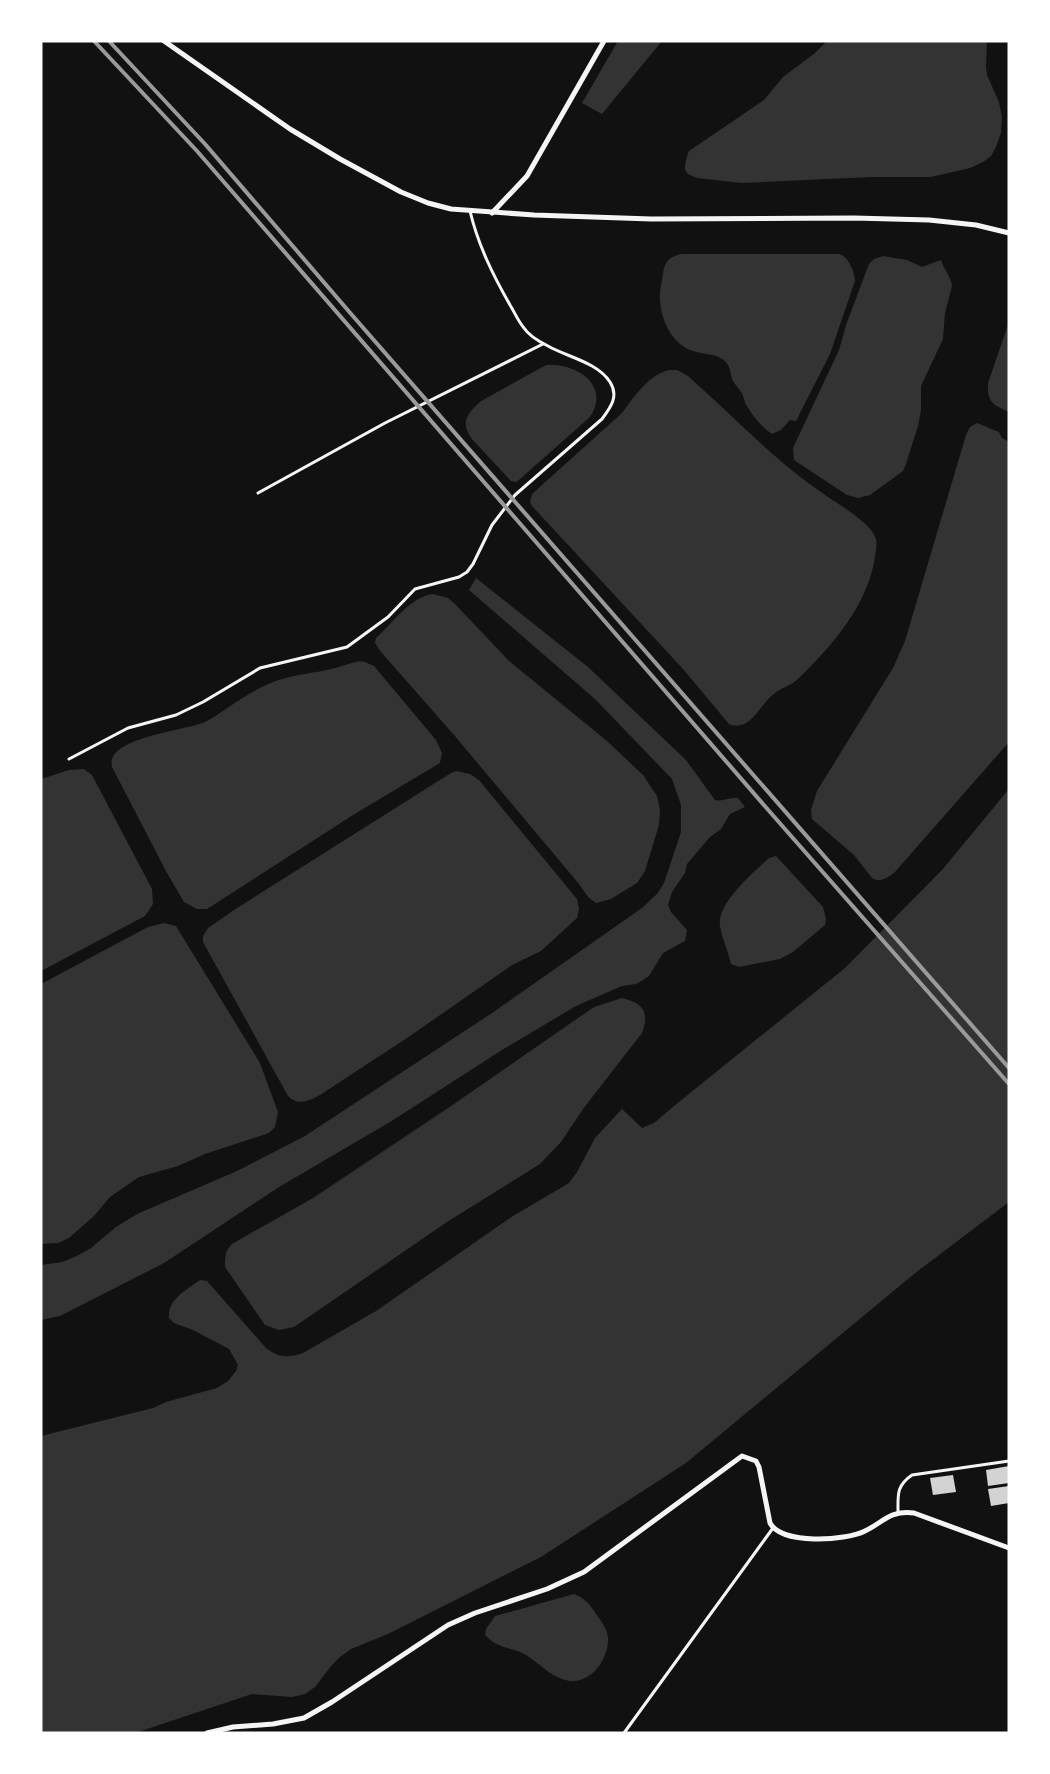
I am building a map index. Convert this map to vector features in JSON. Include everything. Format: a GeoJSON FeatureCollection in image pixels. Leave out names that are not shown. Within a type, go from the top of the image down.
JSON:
{"type":"FeatureCollection","features":[{"type":"Feature","properties":{"kind":"street"},"geometry":{"type":"LineString","coordinates":[[164,41],[290,129],[340,159],[401,192],[428,203],[451,209],[470,212],[654,219],[854,218],[929,220],[976,225],[1009,233]]}},
{"type":"Feature","properties":{"kind":"street"},"geometry":{"type":"LineString","coordinates":[[492,213],[527,176],[604,41]]}},
{"type":"Feature","properties":{"kind":"street"},"geometry":{"type":"LineString","coordinates":[[207,1733],[233,1727],[273,1724],[304,1718],[332,1702],[448,1625],[475,1613],[547,1589],[584,1572],[739,1458],[745,1456],[756,1461],[760,1467],[770,1523],[773,1528],[781,1533],[798,1538],[814,1539],[852,1536],[864,1532],[898,1513],[914,1513],[1009,1548]]}},
{"type":"Feature","properties":{"kind":"lane"},"geometry":{"type":"LineString","coordinates":[[69,759],[128,728],[176,714],[203,702],[260,668],[347,647],[388,617],[415,589],[454,579],[467,572],[473,564],[492,525],[515,496],[602,418],[611,407],[615,398],[612,384],[602,373],[544,344],[524,330],[498,284],[476,238],[470,212]]}},
{"type":"Feature","properties":{"kind":"lane"},"geometry":{"type":"LineString","coordinates":[[258,493],[385,424],[544,344]]}},
{"type":"Feature","properties":{"kind":"lane"},"geometry":{"type":"LineString","coordinates":[[898,1513],[899,1489],[903,1481],[912,1475],[1009,1460]]}},
{"type":"Feature","properties":{"kind":"lane"},"geometry":{"type":"LineString","coordinates":[[624,1733],[773,1528]]}},
{"type":"Feature","properties":{"kind":"shaded area"},"geometry":{"type":"Polygon","coordinates":[[[618,41],[662,41],[602,114],[582,103],[618,41]]]}},
{"type":"Feature","properties":{"kind":"shaded area"},"geometry":{"type":"Polygon","coordinates":[[[827,41],[987,41],[987,75],[999,102],[1002,117],[1001,133],[991,156],[970,168],[931,177],[872,177],[742,183],[697,178],[688,174],[685,170],[685,165],[689,151],[764,100],[783,77],[815,53],[827,41]]]}},
{"type":"Feature","properties":{"kind":"shaded area"},"geometry":{"type":"Polygon","coordinates":[[[682,254],[839,254],[848,261],[855,281],[830,354],[796,421],[790,420],[781,430],[772,434],[758,422],[749,410],[742,394],[733,381],[725,361],[718,357],[689,350],[675,340],[670,333],[663,317],[660,290],[666,263],[674,256],[682,254]]]}},
{"type":"Feature","properties":{"kind":"shaded area"},"geometry":{"type":"Polygon","coordinates":[[[883,256],[907,260],[922,267],[941,260],[952,286],[945,313],[943,339],[921,386],[921,410],[918,426],[903,471],[870,495],[858,498],[847,495],[794,460],[793,448],[839,350],[846,325],[869,264],[874,259],[883,256]]]}},
{"type":"Feature","properties":{"kind":"shaded area"},"geometry":{"type":"Polygon","coordinates":[[[1009,322],[1009,412],[992,402],[988,383],[1009,322]]]}},
{"type":"Feature","properties":{"kind":"shaded area"},"geometry":{"type":"Polygon","coordinates":[[[546,365],[568,368],[579,372],[587,378],[593,386],[596,395],[595,405],[590,417],[520,479],[516,482],[511,481],[471,438],[466,427],[467,418],[472,409],[481,401],[546,365]]]}},
{"type":"Feature","properties":{"kind":"shaded area"},"geometry":{"type":"Polygon","coordinates":[[[669,370],[677,370],[688,376],[781,461],[862,521],[876,539],[876,552],[871,574],[865,591],[847,623],[825,651],[800,677],[775,693],[749,721],[737,726],[729,724],[683,669],[530,502],[532,494],[622,413],[648,382],[669,370]]]}},
{"type":"Feature","properties":{"kind":"shaded area"},"geometry":{"type":"Polygon","coordinates":[[[977,423],[999,432],[1002,438],[1009,442],[1009,742],[894,873],[889,877],[878,880],[872,878],[854,855],[812,819],[811,810],[817,791],[893,668],[905,641],[966,435],[970,427],[977,423]]]}},
{"type":"Feature","properties":{"kind":"shaded area"},"geometry":{"type":"Polygon","coordinates":[[[476,578],[588,667],[686,760],[715,800],[738,798],[745,807],[730,814],[721,829],[710,837],[687,864],[685,873],[672,892],[668,905],[671,912],[687,930],[685,941],[663,953],[649,976],[643,980],[636,984],[622,986],[576,1006],[502,1050],[390,1122],[279,1187],[164,1263],[60,1316],[41,1320],[41,1265],[62,1262],[77,1256],[137,1214],[237,1171],[305,1136],[492,1013],[642,908],[657,894],[664,883],[681,832],[681,805],[672,779],[595,699],[469,590],[476,578]]]}},
{"type":"Feature","properties":{"kind":"shaded area"},"geometry":{"type":"Polygon","coordinates":[[[433,594],[448,598],[455,604],[509,661],[607,741],[643,775],[657,796],[660,810],[659,825],[645,871],[637,883],[611,899],[596,903],[588,897],[454,735],[381,652],[375,643],[376,638],[409,605],[425,596],[433,594]]]}},
{"type":"Feature","properties":{"kind":"shaded area"},"geometry":{"type":"Polygon","coordinates":[[[360,661],[374,666],[436,740],[442,753],[440,763],[353,815],[207,909],[197,909],[184,902],[112,767],[113,757],[121,749],[133,742],[205,722],[254,691],[278,680],[360,661]]]}},
{"type":"Feature","properties":{"kind":"shaded area"},"geometry":{"type":"Polygon","coordinates":[[[84,769],[92,775],[152,889],[153,904],[145,916],[41,971],[41,779],[69,770],[84,769]]]}},
{"type":"Feature","properties":{"kind":"shaded area"},"geometry":{"type":"Polygon","coordinates":[[[456,771],[470,774],[479,780],[577,899],[579,909],[577,918],[541,951],[512,965],[410,1036],[320,1095],[304,1102],[296,1101],[288,1096],[203,942],[203,936],[208,928],[234,910],[456,771]]]}},
{"type":"Feature","properties":{"kind":"shaded area"},"geometry":{"type":"Polygon","coordinates":[[[1009,789],[1009,1202],[914,1274],[686,1463],[541,1557],[388,1634],[351,1649],[331,1666],[315,1687],[305,1694],[292,1697],[252,1694],[135,1733],[41,1733],[41,1436],[153,1408],[166,1402],[217,1388],[228,1381],[238,1365],[229,1349],[193,1330],[174,1323],[169,1318],[171,1305],[179,1296],[200,1280],[207,1281],[266,1348],[275,1354],[284,1356],[303,1353],[376,1311],[513,1216],[569,1183],[595,1138],[622,1109],[642,1128],[654,1123],[845,968],[942,870],[1009,789]]]}},
{"type":"Feature","properties":{"kind":"shaded area"},"geometry":{"type":"Polygon","coordinates":[[[776,856],[823,907],[826,919],[825,925],[793,952],[780,959],[739,967],[731,964],[721,931],[720,917],[737,889],[769,858],[776,856]]]}},
{"type":"Feature","properties":{"kind":"shaded area"},"geometry":{"type":"Polygon","coordinates":[[[164,923],[176,926],[260,1063],[278,1112],[275,1127],[269,1133],[205,1154],[178,1166],[139,1177],[110,1197],[94,1216],[69,1238],[58,1243],[41,1244],[41,984],[148,927],[164,923]]]}},
{"type":"Feature","properties":{"kind":"shaded area"},"geometry":{"type":"Polygon","coordinates":[[[622,998],[635,1003],[643,1009],[645,1019],[642,1033],[583,1109],[561,1142],[540,1164],[447,1222],[294,1327],[279,1330],[265,1325],[225,1267],[226,1254],[232,1244],[313,1198],[594,1007],[622,998]]]}},
{"type":"Feature","properties":{"kind":"shaded area"},"geometry":{"type":"Polygon","coordinates":[[[574,1594],[589,1605],[605,1627],[608,1638],[605,1655],[601,1663],[589,1676],[574,1681],[565,1680],[549,1672],[526,1655],[500,1646],[485,1635],[486,1629],[495,1616],[574,1594]]]}},
{"type":"Feature","properties":{"kind":"building"},"geometry":{"type":"Polygon","coordinates":[[[1009,1466],[1009,1483],[988,1486],[986,1470],[1009,1466]]]}},
{"type":"Feature","properties":{"kind":"building"},"geometry":{"type":"Polygon","coordinates":[[[953,1475],[956,1492],[933,1495],[930,1478],[953,1475]]]}},
{"type":"Feature","properties":{"kind":"building"},"geometry":{"type":"Polygon","coordinates":[[[1009,1486],[1009,1503],[991,1506],[988,1489],[1009,1486]]]}},
{"type":"Feature","properties":{"kind":"railway"},"geometry":{"type":"LineString","coordinates":[[94,41],[197,151],[770,812],[1009,1084]]}},
{"type":"Feature","properties":{"kind":"railway"},"geometry":{"type":"LineString","coordinates":[[109,41],[205,144],[1009,1068]]}}]}
